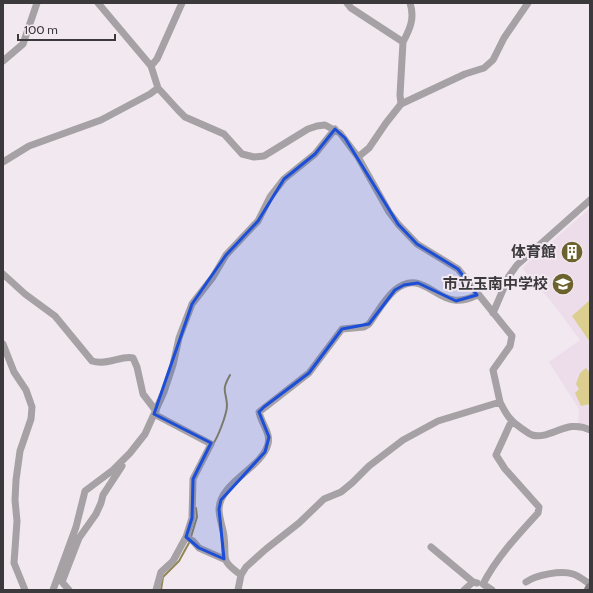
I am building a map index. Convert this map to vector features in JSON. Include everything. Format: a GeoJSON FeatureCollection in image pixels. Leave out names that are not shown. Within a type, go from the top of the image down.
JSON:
{"type":"FeatureCollection","features":[{"type":"Feature","properties":{"kind":"street"},"geometry":{"type":"LineString","coordinates":[[3,61],[23,44],[37,3]]}},
{"type":"Feature","properties":{"kind":"street"},"geometry":{"type":"LineString","coordinates":[[98,3],[151,66],[158,88],[185,117],[224,134],[242,154],[254,157],[264,156],[280,148],[308,128],[325,125],[335,129],[345,138],[358,157],[389,212],[398,224],[418,244],[458,269],[477,295],[512,336],[510,346],[494,370],[500,402],[511,422],[532,435],[542,435],[574,426],[581,426],[590,430]]}},
{"type":"Feature","properties":{"kind":"street"},"geometry":{"type":"LineString","coordinates":[[151,66],[157,59],[182,3]]}},
{"type":"Feature","properties":{"kind":"street"},"geometry":{"type":"LineString","coordinates":[[347,3],[351,8],[403,42]]}},
{"type":"Feature","properties":{"kind":"street"},"geometry":{"type":"LineString","coordinates":[[401,104],[400,95],[403,42],[410,29],[413,14],[410,3]]}},
{"type":"Feature","properties":{"kind":"street"},"geometry":{"type":"LineString","coordinates":[[358,157],[369,148],[393,112],[401,104],[465,74],[484,68],[493,60],[504,38],[528,3]]}},
{"type":"Feature","properties":{"kind":"street"},"geometry":{"type":"LineString","coordinates":[[3,162],[29,146],[101,120],[158,88]]}},
{"type":"Feature","properties":{"kind":"street"},"geometry":{"type":"LineString","coordinates":[[69,590],[62,582],[79,538],[96,514],[102,503],[103,495],[130,453],[145,434],[173,365],[179,338],[192,304],[210,282],[226,255],[258,221],[270,198],[284,179],[315,154],[335,129]]}},
{"type":"Feature","properties":{"kind":"street"},"geometry":{"type":"LineString","coordinates":[[493,313],[509,276],[517,265],[590,200]]}},
{"type":"Feature","properties":{"kind":"street"},"geometry":{"type":"LineString","coordinates":[[3,274],[25,294],[55,316],[92,361],[99,364],[128,357],[133,358],[137,367],[143,394],[155,412],[211,444],[193,479],[192,518],[189,539],[173,560],[161,572],[156,590]]}},
{"type":"Feature","properties":{"kind":"street"},"geometry":{"type":"LineString","coordinates":[[224,559],[224,538],[219,509],[221,500],[228,489],[265,452],[269,437],[260,418],[259,412],[309,373],[342,329],[364,327],[369,324],[395,290],[404,285],[418,282],[448,299],[456,301],[477,295]]}},
{"type":"Feature","properties":{"kind":"street"},"geometry":{"type":"LineString","coordinates":[[3,344],[14,372],[26,390],[32,407],[31,419],[20,451],[15,493],[17,521],[14,563],[25,590]]}},
{"type":"Feature","properties":{"kind":"street"},"geometry":{"type":"LineString","coordinates":[[238,590],[241,575],[266,549],[299,523],[324,499],[341,492],[369,466],[402,440],[438,421],[500,402]]}},
{"type":"Feature","properties":{"kind":"street"},"geometry":{"type":"LineString","coordinates":[[483,584],[505,550],[538,512],[539,507],[505,469],[496,455],[511,422]]}},
{"type":"Feature","properties":{"kind":"street"},"geometry":{"type":"LineString","coordinates":[[52,590],[76,527],[85,491],[113,470],[130,453]]}},
{"type":"Feature","properties":{"kind":"street"},"geometry":{"type":"LineString","coordinates":[[189,539],[199,548],[224,559],[229,566],[241,575]]}},
{"type":"Feature","properties":{"kind":"street"},"geometry":{"type":"LineString","coordinates":[[430,547],[473,582],[483,584],[492,590]]}},
{"type":"Feature","properties":{"kind":"street"},"geometry":{"type":"LineString","coordinates":[[526,582],[531,578],[549,573],[555,573],[573,574],[590,584]]}},
{"type":"Feature","properties":{"kind":"street"},"geometry":{"type":"LineString","coordinates":[[464,590],[473,582]]}},
{"type":"Feature","properties":{"kind":"highlighted area"},"geometry":{"type":"Polygon","coordinates":[[[335,129],[345,138],[398,224],[417,244],[458,269],[477,295],[456,301],[418,283],[404,285],[395,290],[369,324],[342,329],[309,373],[259,412],[269,437],[265,452],[221,500],[219,509],[224,559],[199,548],[186,537],[192,518],[193,479],[211,443],[154,414],[192,304],[226,255],[258,221],[284,179],[315,154],[335,129]]]}},
{"type":"Feature","properties":{"kind":"shaded area","name":"市立玉南中学校"},"geometry":{"type":"Polygon","coordinates":[[[590,208],[589,426],[578,423],[579,409],[549,362],[580,340],[551,301],[522,268],[590,208]]]}},
{"type":"Feature","properties":{"kind":"shaded area"},"geometry":{"type":"Polygon","coordinates":[[[590,300],[590,342],[572,316],[590,300]]]}},
{"type":"Feature","properties":{"kind":"shaded area"},"geometry":{"type":"Polygon","coordinates":[[[586,368],[590,373],[590,404],[581,406],[575,393],[579,389],[576,384],[580,373],[586,368]]]}},
{"type":"Feature","properties":{"kind":"waterway"},"geometry":{"type":"LineString","coordinates":[[213,444],[220,431],[226,414],[227,405],[225,388],[230,375]]}},
{"type":"Feature","properties":{"kind":"waterway"},"geometry":{"type":"LineString","coordinates":[[191,537],[197,517],[196,508]]}},
{"type":"Feature","properties":{"kind":"waterway"},"geometry":{"type":"LineString","coordinates":[[161,590],[163,577],[179,561],[190,541]]}},
{"type":"Feature","properties":{"kind":"place","name":"体育館"},"geometry":{"type":"Point","coordinates":[572,252]}},
{"type":"Feature","properties":{"kind":"place","name":"市立玉南中学校"},"geometry":{"type":"Point","coordinates":[563,284]}}]}
